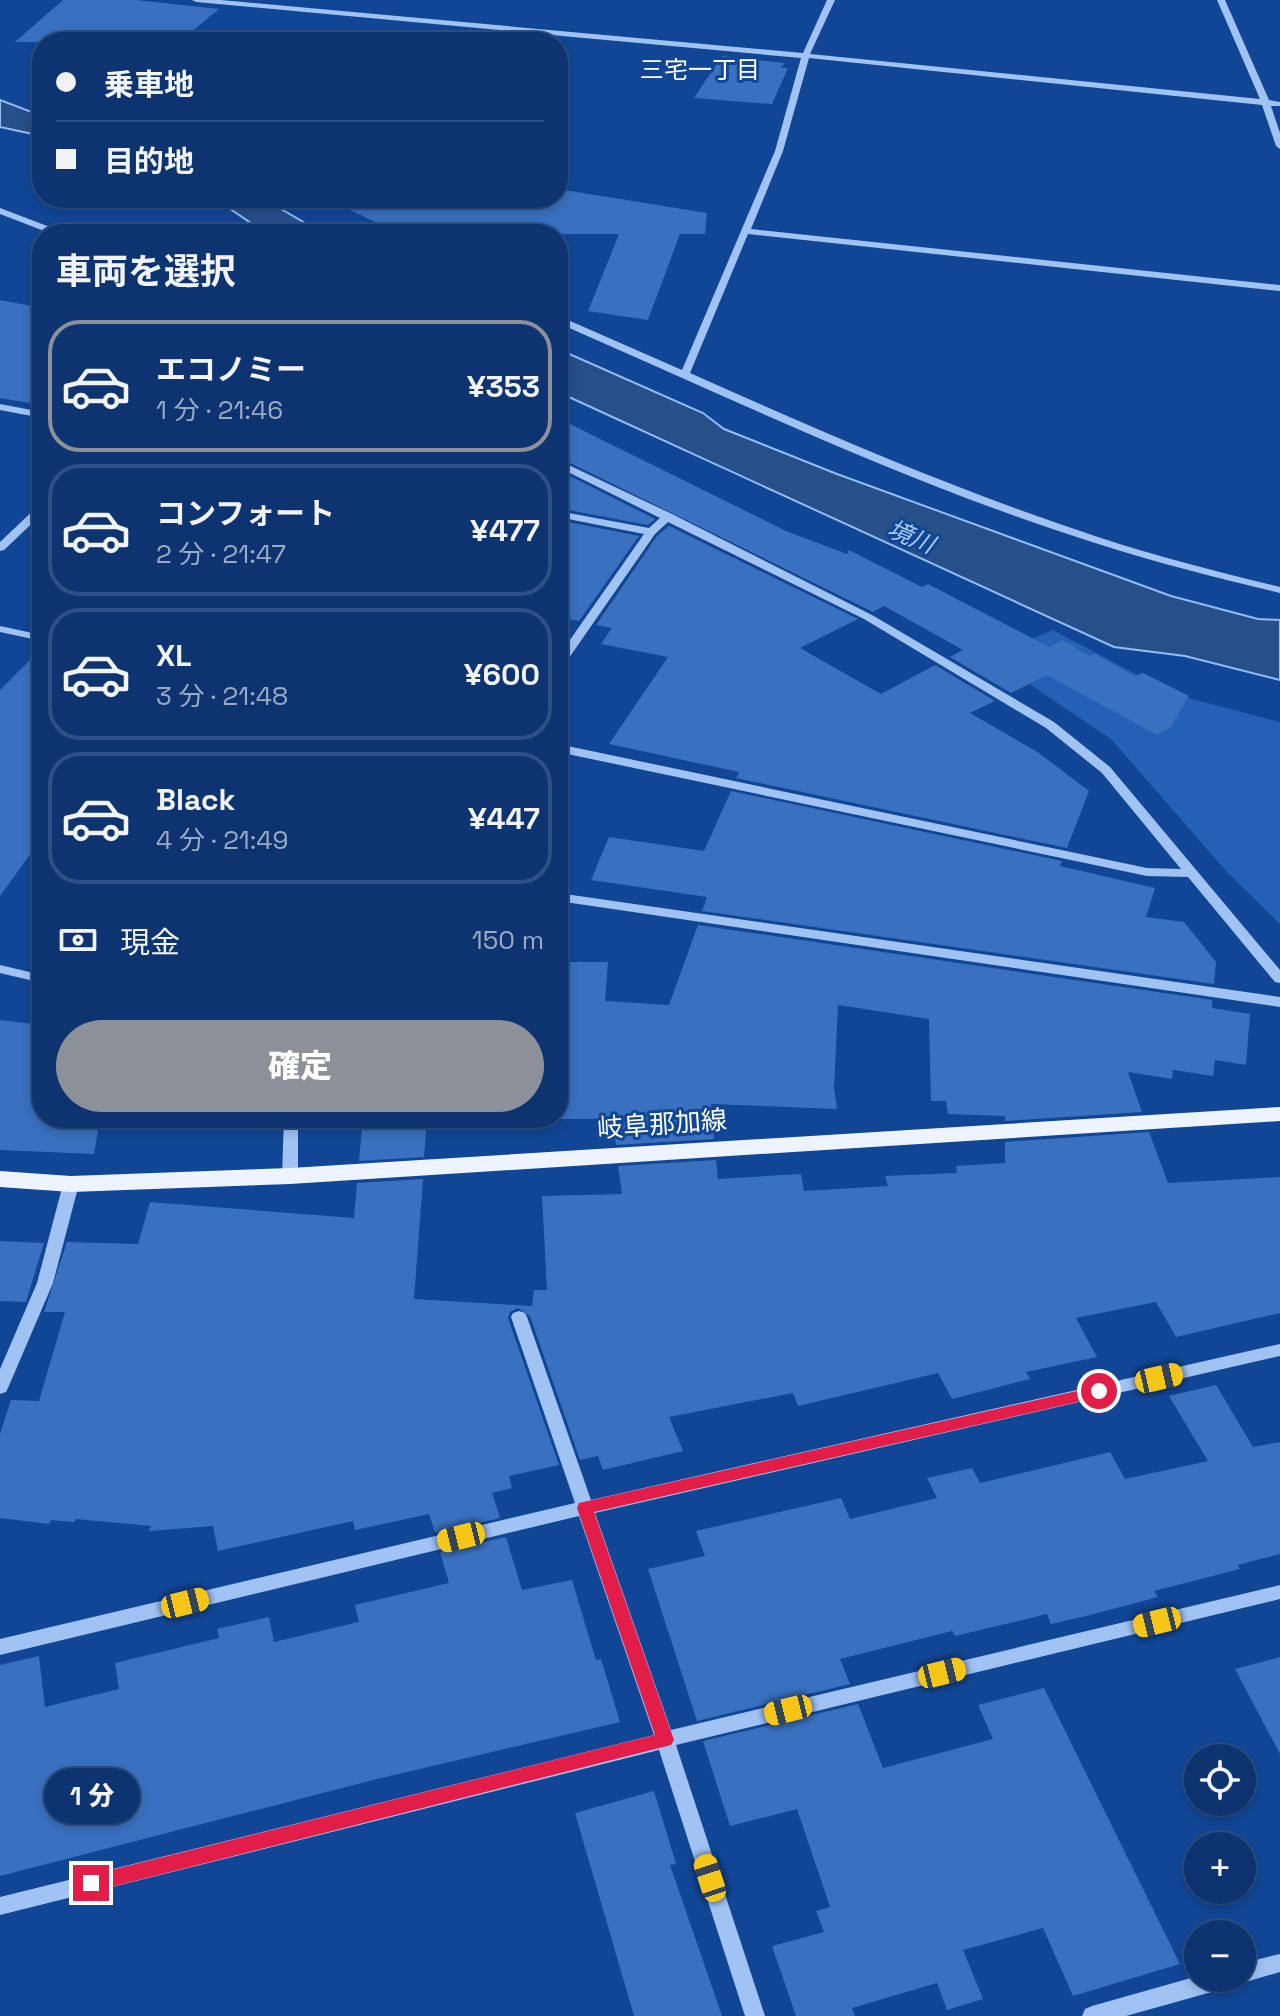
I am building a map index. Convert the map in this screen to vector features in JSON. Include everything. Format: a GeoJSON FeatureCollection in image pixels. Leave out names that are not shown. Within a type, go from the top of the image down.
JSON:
{"type":"FeatureCollection","features":[{"type":"Feature","properties":{"kind":"main road","name":"岐阜那加線"},"geometry":{"type":"LineString","coordinates":[[0,1179],[71,1184],[290,1176],[1280,1114]]}},
{"type":"Feature","properties":{"kind":"street"},"geometry":{"type":"LineString","coordinates":[[196,0],[538,32]]}},
{"type":"Feature","properties":{"kind":"street"},"geometry":{"type":"LineString","coordinates":[[685,374],[779,151],[805,57],[831,0]]}},
{"type":"Feature","properties":{"kind":"street"},"geometry":{"type":"LineString","coordinates":[[1221,0],[1266,103],[1280,146]]}},
{"type":"Feature","properties":{"kind":"street"},"geometry":{"type":"LineString","coordinates":[[568,35],[1280,104]]}},
{"type":"Feature","properties":{"kind":"street"},"geometry":{"type":"LineString","coordinates":[[0,211],[34,224]]}},
{"type":"Feature","properties":{"kind":"street"},"geometry":{"type":"LineString","coordinates":[[0,225],[16,217]]}},
{"type":"Feature","properties":{"kind":"street"},"geometry":{"type":"LineString","coordinates":[[744,231],[1280,288]]}},
{"type":"Feature","properties":{"kind":"street"},"geometry":{"type":"LineString","coordinates":[[568,323],[937,484],[1148,554],[1280,590]]}},
{"type":"Feature","properties":{"kind":"street"},"geometry":{"type":"LineString","coordinates":[[0,407],[32,413]]}},
{"type":"Feature","properties":{"kind":"street"},"geometry":{"type":"LineString","coordinates":[[568,468],[868,617],[1050,725],[1106,770],[1280,979]]}},
{"type":"Feature","properties":{"kind":"street"},"geometry":{"type":"LineString","coordinates":[[568,516],[651,532]]}},
{"type":"Feature","properties":{"kind":"street"},"geometry":{"type":"LineString","coordinates":[[568,651],[651,532],[668,516]]}},
{"type":"Feature","properties":{"kind":"street"},"geometry":{"type":"LineString","coordinates":[[0,548],[32,518]]}},
{"type":"Feature","properties":{"kind":"street"},"geometry":{"type":"LineString","coordinates":[[0,629],[32,636]]}},
{"type":"Feature","properties":{"kind":"street"},"geometry":{"type":"LineString","coordinates":[[568,750],[1147,872],[1190,873]]}},
{"type":"Feature","properties":{"kind":"street"},"geometry":{"type":"LineString","coordinates":[[568,898],[1280,1002]]}},
{"type":"Feature","properties":{"kind":"street"},"geometry":{"type":"LineString","coordinates":[[0,969],[32,977]]}},
{"type":"Feature","properties":{"kind":"street"},"geometry":{"type":"LineString","coordinates":[[290,1176],[291,1128]]}},
{"type":"Feature","properties":{"kind":"street"},"geometry":{"type":"LineString","coordinates":[[0,1388],[45,1283],[71,1184]]}},
{"type":"Feature","properties":{"kind":"street"},"geometry":{"type":"LineString","coordinates":[[519,1317],[665,1740],[755,2016]]}},
{"type":"Feature","properties":{"kind":"street"},"geometry":{"type":"LineString","coordinates":[[0,1647],[585,1508],[1280,1350]]}},
{"type":"Feature","properties":{"kind":"street"},"geometry":{"type":"LineString","coordinates":[[0,1906],[665,1740],[1280,1592]]}},
{"type":"Feature","properties":{"kind":"street"},"geometry":{"type":"LineString","coordinates":[[1256,1969],[1280,1963]]}},
{"type":"Feature","properties":{"kind":"street"},"geometry":{"type":"LineString","coordinates":[[1092,2016],[1184,1990]]}},
{"type":"Feature","properties":{"kind":"shaded area"},"geometry":{"type":"Polygon","coordinates":[[[1053,630],[1173,694],[1280,722],[1280,924],[1226,871],[1111,739],[989,657],[1053,630]]]}},
{"type":"Feature","properties":{"kind":"water"},"geometry":{"type":"Polygon","coordinates":[[[0,100],[32,112],[32,134],[0,127],[0,100]]]}},
{"type":"Feature","properties":{"kind":"water"},"geometry":{"type":"Polygon","coordinates":[[[229,208],[279,208],[307,224],[252,224],[229,208]]]}},
{"type":"Feature","properties":{"kind":"water","name":"境川"},"geometry":{"type":"Polygon","coordinates":[[[568,353],[703,413],[724,429],[837,474],[1171,596],[1258,619],[1280,620],[1280,680],[1185,656],[1114,647],[568,397],[568,353]]]}},
{"type":"Feature","properties":{"kind":"building"},"geometry":{"type":"Polygon","coordinates":[[[63,0],[136,0],[219,9],[191,32],[32,32],[32,42],[15,42],[63,0]]]}},
{"type":"Feature","properties":{"kind":"building"},"geometry":{"type":"Polygon","coordinates":[[[722,56],[785,63],[781,68],[788,68],[772,104],[694,98],[722,56]]]}},
{"type":"Feature","properties":{"kind":"building"},"geometry":{"type":"Polygon","coordinates":[[[568,191],[707,213],[705,234],[680,234],[648,320],[588,311],[619,234],[568,234],[568,224],[380,224],[345,208],[568,208],[568,191]]]}},
{"type":"Feature","properties":{"kind":"building"},"geometry":{"type":"Polygon","coordinates":[[[0,300],[32,306],[32,403],[0,398],[0,300]]]}},
{"type":"Feature","properties":{"kind":"building"},"geometry":{"type":"Polygon","coordinates":[[[568,423],[786,531],[847,554],[849,550],[922,587],[928,584],[1049,647],[1063,640],[1089,656],[1095,654],[1135,676],[1143,673],[1189,696],[1171,727],[1157,735],[1047,675],[1011,693],[950,657],[963,650],[884,606],[873,612],[568,462],[568,423]]]}},
{"type":"Feature","properties":{"kind":"building"},"geometry":{"type":"Polygon","coordinates":[[[568,475],[655,519],[648,525],[568,510],[568,475]]]}},
{"type":"Feature","properties":{"kind":"building"},"geometry":{"type":"Polygon","coordinates":[[[568,522],[639,536],[579,621],[568,619],[568,522]]]}},
{"type":"Feature","properties":{"kind":"building"},"geometry":{"type":"Polygon","coordinates":[[[669,526],[858,619],[800,648],[881,694],[935,665],[995,701],[970,713],[1039,753],[1089,791],[1067,848],[736,778],[739,772],[609,744],[668,657],[601,644],[612,628],[596,625],[657,536],[669,526]]]}},
{"type":"Feature","properties":{"kind":"building"},"geometry":{"type":"Polygon","coordinates":[[[32,658],[32,852],[0,896],[0,690],[32,658]]]}},
{"type":"Feature","properties":{"kind":"building"},"geometry":{"type":"Polygon","coordinates":[[[731,791],[1062,861],[1060,866],[1155,888],[1146,917],[1184,922],[1216,962],[1214,984],[702,911],[707,897],[591,880],[609,837],[704,851],[731,791]]]}},
{"type":"Feature","properties":{"kind":"building"},"geometry":{"type":"Polygon","coordinates":[[[698,925],[1212,1000],[1212,1008],[1250,1014],[1246,1065],[1215,1060],[1213,1076],[1173,1070],[1172,1079],[1128,1072],[1142,1112],[1005,1121],[1005,1116],[948,1114],[946,1101],[931,1101],[929,1019],[838,1005],[834,1088],[837,1109],[711,1104],[714,1139],[616,1145],[612,1119],[568,1119],[568,962],[608,962],[605,1001],[669,1005],[698,925]]]}},
{"type":"Feature","properties":{"kind":"building"},"geometry":{"type":"Polygon","coordinates":[[[0,1020],[32,1024],[32,1128],[98,1128],[94,1154],[0,1150],[0,1020]]]}},
{"type":"Feature","properties":{"kind":"building"},"geometry":{"type":"Polygon","coordinates":[[[362,1128],[426,1128],[424,1157],[359,1161],[362,1128]]]}},
{"type":"Feature","properties":{"kind":"building"},"geometry":{"type":"Polygon","coordinates":[[[1149,1132],[1168,1183],[1280,1177],[1280,1313],[1176,1337],[1156,1302],[1076,1318],[1097,1357],[1026,1372],[1030,1379],[952,1399],[938,1373],[798,1406],[793,1393],[669,1417],[683,1451],[603,1470],[598,1456],[580,1460],[530,1316],[518,1308],[510,1312],[508,1318],[559,1465],[509,1476],[512,1488],[492,1493],[500,1518],[435,1533],[429,1514],[355,1530],[353,1521],[218,1551],[213,1526],[149,1531],[151,1526],[76,1519],[74,1522],[51,1520],[49,1524],[0,1518],[0,1434],[11,1400],[39,1401],[65,1312],[44,1312],[67,1242],[138,1244],[150,1202],[354,1218],[357,1183],[423,1179],[414,1299],[532,1306],[534,1290],[547,1290],[542,1196],[622,1194],[618,1166],[716,1160],[718,1179],[801,1174],[804,1191],[888,1186],[885,1176],[957,1173],[956,1166],[1005,1163],[1005,1142],[1149,1132]]]}},
{"type":"Feature","properties":{"kind":"building"},"geometry":{"type":"Polygon","coordinates":[[[0,1241],[44,1243],[26,1302],[0,1301],[0,1241]]]}},
{"type":"Feature","properties":{"kind":"building"},"geometry":{"type":"Polygon","coordinates":[[[1216,1385],[1253,1447],[1280,1442],[1280,1554],[1238,1565],[1240,1569],[1154,1591],[1158,1597],[1086,1616],[1051,1624],[1047,1614],[955,1636],[952,1631],[840,1659],[850,1684],[697,1721],[648,1569],[705,1556],[696,1531],[841,1498],[850,1519],[937,1498],[927,1478],[972,1468],[980,1483],[1110,1452],[1125,1479],[1208,1461],[1169,1396],[1216,1385]]]}},
{"type":"Feature","properties":{"kind":"building"},"geometry":{"type":"Polygon","coordinates":[[[506,1537],[522,1590],[572,1580],[596,1660],[601,1659],[620,1722],[373,1780],[0,1876],[0,1665],[39,1656],[45,1707],[119,1689],[115,1663],[219,1638],[217,1629],[269,1617],[274,1642],[359,1622],[355,1605],[449,1583],[440,1552],[506,1537]]]}},
{"type":"Feature","properties":{"kind":"building"},"geometry":{"type":"Polygon","coordinates":[[[1280,1657],[1280,1754],[1235,1669],[1280,1657]]]}},
{"type":"Feature","properties":{"kind":"building"},"geometry":{"type":"Polygon","coordinates":[[[1044,1688],[1180,1964],[1073,1996],[1043,1928],[963,1950],[983,1999],[947,2010],[937,1983],[852,2008],[855,2016],[796,2016],[772,1946],[824,1932],[816,1911],[830,1907],[797,1809],[730,1826],[703,1741],[858,1704],[883,1768],[993,1739],[978,1705],[1044,1688]]]}},
{"type":"Feature","properties":{"kind":"building"},"geometry":{"type":"Polygon","coordinates":[[[654,1791],[676,1864],[670,1865],[722,2016],[634,2016],[575,1813],[654,1791]]]}},
{"type":"Feature","properties":{"kind":"district","name":"三宅一丁目"},"geometry":{"type":"Point","coordinates":[700,70]}},
{"type":"Feature","properties":{"kind":"route"},"geometry":{"type":"LineString","coordinates":[[91,1883],[665,1740],[585,1508],[1099,1391]]}}]}
